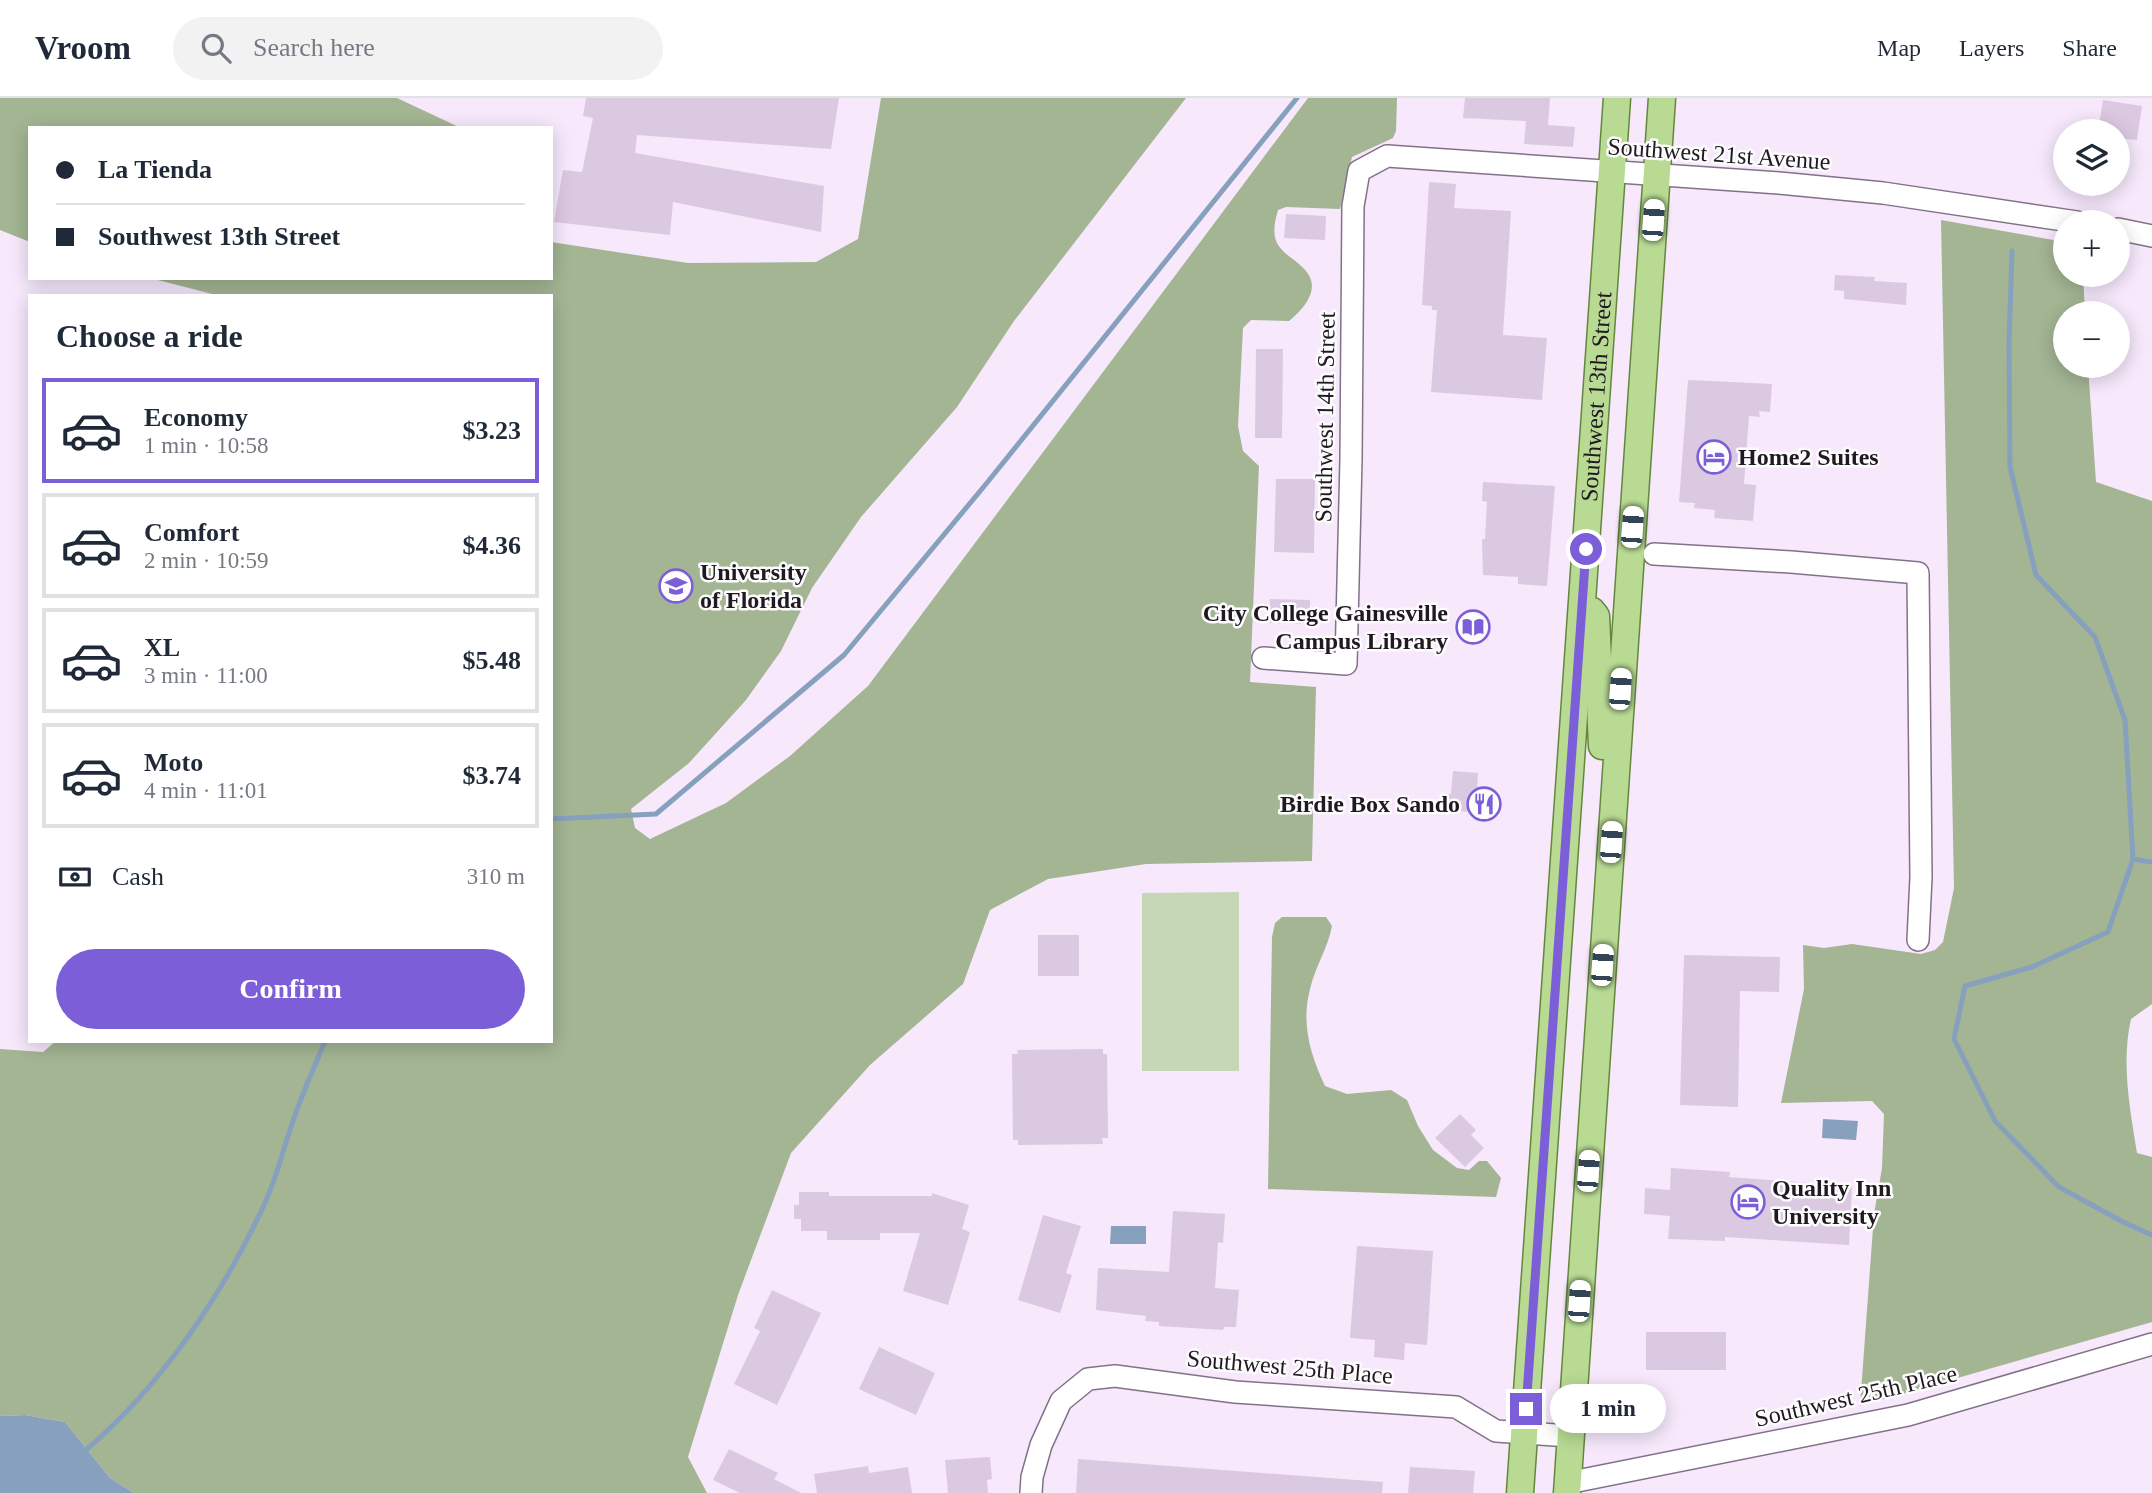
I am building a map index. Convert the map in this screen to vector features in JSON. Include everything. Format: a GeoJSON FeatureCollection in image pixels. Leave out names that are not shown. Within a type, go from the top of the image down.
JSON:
{"type":"FeatureCollection","features":[{"type":"Feature","properties":{"kind":"main road","name":"Southwest 13th Street"},"geometry":{"type":"LineString","coordinates":[[1520,1493],[1617,98]]}},
{"type":"Feature","properties":{"kind":"main road","name":"Southwest 13th Street"},"geometry":{"type":"LineString","coordinates":[[1567,1488],[1615,771],[1642,553],[1661,98]]}},
{"type":"Feature","properties":{"kind":"main road"},"geometry":{"type":"LineString","coordinates":[[1586,549],[1642,553]]}},
{"type":"Feature","properties":{"kind":"main road"},"geometry":{"type":"LineString","coordinates":[[1582,597],[1596,616],[1603,757],[1615,771]]}},
{"type":"Feature","properties":{"kind":"main road"},"geometry":{"type":"LineString","coordinates":[[1555,994],[1600,998]]}},
{"type":"Feature","properties":{"kind":"street","name":"Southwest 21st Avenue"},"geometry":{"type":"LineString","coordinates":[[1359,171],[1387,156],[1656,174],[1883,193],[2053,218]]}},
{"type":"Feature","properties":{"kind":"street","name":"Southwest 14th Street"},"geometry":{"type":"LineString","coordinates":[[1263,658],[1346,664],[1353,206],[1359,171]]}},
{"type":"Feature","properties":{"kind":"street"},"geometry":{"type":"LineString","coordinates":[[2130,231],[2152,236]]}},
{"type":"Feature","properties":{"kind":"street"},"geometry":{"type":"LineString","coordinates":[[1642,553],[1918,573],[1921,877],[1918,940]]}},
{"type":"Feature","properties":{"kind":"street","name":"Southwest 25th Place"},"geometry":{"type":"LineString","coordinates":[[1567,1488],[1908,1415],[2152,1344]]}},
{"type":"Feature","properties":{"kind":"street","name":"Southwest 25th Place"},"geometry":{"type":"LineString","coordinates":[[1031,1493],[1032,1477],[1041,1445],[1061,1401],[1088,1379],[1115,1376],[1236,1392],[1455,1407],[1496,1431],[1570,1436]]}},
{"type":"Feature","properties":{"kind":"green space"},"geometry":{"type":"Polygon","coordinates":[[[0,98],[397,98],[457,126],[28,126],[28,241],[0,230],[0,98]]]}},
{"type":"Feature","properties":{"kind":"green space","name":"University of Florida"},"geometry":{"type":"Polygon","coordinates":[[[881,98],[1186,98],[1014,321],[957,407],[861,517],[812,588],[781,651],[746,700],[689,763],[631,809],[635,828],[650,839],[726,803],[790,756],[868,686],[1308,98],[1397,98],[1396,131],[1393,138],[1352,157],[1340,209],[1286,207],[1278,210],[1275,239],[1282,250],[1308,273],[1312,288],[1306,302],[1289,321],[1251,320],[1243,328],[1238,426],[1243,451],[1259,466],[1250,682],[1316,687],[1312,861],[1146,864],[1048,879],[990,910],[963,984],[870,1065],[791,1153],[738,1295],[688,1457],[707,1493],[134,1493],[110,1478],[65,1422],[25,1415],[0,1416],[0,1049],[43,1052],[54,1043],[553,1043],[553,294],[212,294],[158,280],[553,280],[553,242],[688,263],[816,262],[858,239],[881,98]]]}},
{"type":"Feature","properties":{"kind":"green space"},"geometry":{"type":"Polygon","coordinates":[[[1941,220],[2053,240],[2053,287],[2084,287],[2084,301],[2053,301],[2053,378],[2089,378],[2096,482],[2152,501],[2152,1004],[2131,1019],[2127,1069],[2137,1153],[2152,1157],[2152,1322],[1860,1406],[1874,1214],[1882,1168],[1884,1114],[1872,1101],[1781,1103],[1804,989],[1803,945],[1824,948],[1852,944],[1921,954],[1935,950],[1943,942],[1954,888],[1941,220]]]}},
{"type":"Feature","properties":{"kind":"green space"},"geometry":{"type":"Polygon","coordinates":[[[1239,892],[1239,1071],[1142,1071],[1142,893],[1239,892]]]}},
{"type":"Feature","properties":{"kind":"green space"},"geometry":{"type":"Polygon","coordinates":[[[1282,917],[1326,917],[1332,926],[1312,981],[1306,1014],[1311,1050],[1325,1086],[1347,1094],[1391,1090],[1407,1100],[1418,1126],[1433,1150],[1457,1168],[1469,1170],[1479,1161],[1487,1161],[1501,1178],[1496,1197],[1268,1189],[1272,937],[1275,923],[1282,917]]]}},
{"type":"Feature","properties":{"kind":"water"},"geometry":{"type":"Polygon","coordinates":[[[1823,1119],[1858,1121],[1856,1140],[1822,1138],[1823,1119]]]}},
{"type":"Feature","properties":{"kind":"water"},"geometry":{"type":"Polygon","coordinates":[[[1111,1226],[1146,1226],[1146,1244],[1110,1244],[1111,1226]]]}},
{"type":"Feature","properties":{"kind":"water"},"geometry":{"type":"Polygon","coordinates":[[[25,1415],[65,1422],[110,1478],[134,1493],[0,1493],[0,1416],[25,1415]]]}},
{"type":"Feature","properties":{"kind":"building"},"geometry":{"type":"Polygon","coordinates":[[[586,98],[839,98],[831,149],[637,135],[635,153],[824,186],[821,232],[673,202],[670,235],[554,222],[563,170],[582,172],[593,118],[583,116],[586,98]]]}},
{"type":"Feature","properties":{"kind":"building"},"geometry":{"type":"Polygon","coordinates":[[[1465,98],[1550,98],[1548,125],[1575,127],[1573,147],[1524,144],[1526,121],[1463,118],[1465,98]]]}},
{"type":"Feature","properties":{"kind":"building"},"geometry":{"type":"Polygon","coordinates":[[[2103,100],[2142,106],[2137,140],[2130,139],[2130,119],[2100,119],[2103,100]]]}},
{"type":"Feature","properties":{"kind":"building"},"geometry":{"type":"Polygon","coordinates":[[[1429,182],[1456,184],[1454,208],[1511,211],[1503,335],[1547,338],[1542,400],[1431,392],[1437,310],[1432,310],[1432,306],[1422,305],[1429,182]]]}},
{"type":"Feature","properties":{"kind":"building"},"geometry":{"type":"Polygon","coordinates":[[[1286,214],[1326,216],[1325,240],[1284,238],[1286,214]]]}},
{"type":"Feature","properties":{"kind":"building"},"geometry":{"type":"Polygon","coordinates":[[[1835,275],[1875,277],[1874,281],[1907,283],[1906,305],[1844,299],[1844,291],[1834,290],[1835,275]]]}},
{"type":"Feature","properties":{"kind":"building"},"geometry":{"type":"Polygon","coordinates":[[[1256,349],[1283,349],[1282,438],[1255,438],[1256,349]]]}},
{"type":"Feature","properties":{"kind":"building","name":"Home2 Suites"},"geometry":{"type":"Polygon","coordinates":[[[1688,380],[1772,384],[1770,412],[1759,411],[1760,417],[1749,416],[1744,484],[1756,485],[1753,521],[1714,518],[1715,510],[1694,508],[1695,503],[1679,502],[1688,380]]]}},
{"type":"Feature","properties":{"kind":"building"},"geometry":{"type":"Polygon","coordinates":[[[1276,479],[1315,479],[1314,553],[1274,552],[1276,479]]]}},
{"type":"Feature","properties":{"kind":"building"},"geometry":{"type":"Polygon","coordinates":[[[1483,482],[1555,486],[1547,586],[1518,584],[1518,577],[1483,575],[1482,539],[1485,539],[1487,502],[1482,501],[1483,482]]]}},
{"type":"Feature","properties":{"kind":"building"},"geometry":{"type":"Polygon","coordinates":[[[1270,599],[1310,600],[1310,624],[1269,623],[1270,599]]]}},
{"type":"Feature","properties":{"kind":"building"},"geometry":{"type":"Polygon","coordinates":[[[1453,771],[1478,773],[1477,792],[1497,794],[1495,814],[1446,810],[1453,771]]]}},
{"type":"Feature","properties":{"kind":"building"},"geometry":{"type":"Polygon","coordinates":[[[1038,935],[1079,935],[1079,976],[1038,976],[1038,935]]]}},
{"type":"Feature","properties":{"kind":"building"},"geometry":{"type":"Polygon","coordinates":[[[1684,955],[1780,957],[1779,992],[1740,991],[1738,1107],[1680,1105],[1684,955]]]}},
{"type":"Feature","properties":{"kind":"building"},"geometry":{"type":"Polygon","coordinates":[[[1103,1049],[1103,1054],[1107,1054],[1108,1138],[1102,1138],[1103,1144],[1018,1145],[1018,1140],[1013,1140],[1012,1054],[1018,1054],[1017,1050],[1103,1049]]]}},
{"type":"Feature","properties":{"kind":"building"},"geometry":{"type":"Polygon","coordinates":[[[1460,1114],[1476,1130],[1471,1135],[1484,1148],[1465,1167],[1435,1138],[1460,1114]]]}},
{"type":"Feature","properties":{"kind":"building","name":"Quality Inn University"},"geometry":{"type":"Polygon","coordinates":[[[1671,1168],[1730,1172],[1729,1177],[1852,1186],[1849,1245],[1725,1237],[1725,1241],[1668,1239],[1670,1216],[1644,1214],[1645,1188],[1670,1190],[1671,1168]]]}},
{"type":"Feature","properties":{"kind":"building"},"geometry":{"type":"Polygon","coordinates":[[[799,1192],[829,1192],[829,1196],[932,1196],[932,1193],[969,1205],[962,1229],[970,1232],[948,1305],[903,1291],[920,1233],[880,1233],[880,1240],[827,1240],[827,1231],[801,1231],[801,1219],[794,1219],[794,1205],[799,1205],[799,1192]]]}},
{"type":"Feature","properties":{"kind":"building"},"geometry":{"type":"Polygon","coordinates":[[[1173,1211],[1225,1214],[1223,1243],[1218,1242],[1215,1288],[1239,1290],[1236,1327],[1224,1327],[1223,1330],[1159,1326],[1159,1322],[1145,1321],[1146,1316],[1096,1310],[1098,1268],[1169,1272],[1173,1211]]]}},
{"type":"Feature","properties":{"kind":"building"},"geometry":{"type":"Polygon","coordinates":[[[1043,1215],[1081,1226],[1066,1273],[1072,1275],[1060,1313],[1018,1300],[1043,1215]]]}},
{"type":"Feature","properties":{"kind":"building"},"geometry":{"type":"Polygon","coordinates":[[[1357,1246],[1433,1251],[1427,1345],[1405,1343],[1404,1360],[1374,1357],[1375,1340],[1350,1338],[1357,1246]]]}},
{"type":"Feature","properties":{"kind":"building"},"geometry":{"type":"Polygon","coordinates":[[[772,1290],[821,1313],[777,1405],[734,1384],[760,1331],[754,1328],[772,1290]]]}},
{"type":"Feature","properties":{"kind":"building"},"geometry":{"type":"Polygon","coordinates":[[[1646,1332],[1726,1332],[1726,1370],[1646,1370],[1646,1332]]]}},
{"type":"Feature","properties":{"kind":"building"},"geometry":{"type":"Polygon","coordinates":[[[879,1347],[935,1373],[916,1415],[859,1389],[879,1347]]]}},
{"type":"Feature","properties":{"kind":"building"},"geometry":{"type":"Polygon","coordinates":[[[729,1449],[778,1473],[774,1479],[801,1493],[740,1493],[713,1480],[729,1449]]]}},
{"type":"Feature","properties":{"kind":"building"},"geometry":{"type":"Polygon","coordinates":[[[990,1457],[992,1479],[987,1480],[988,1493],[948,1493],[945,1460],[990,1457]]]}},
{"type":"Feature","properties":{"kind":"building"},"geometry":{"type":"Polygon","coordinates":[[[1078,1459],[1383,1482],[1382,1493],[1076,1493],[1078,1459]]]}},
{"type":"Feature","properties":{"kind":"building"},"geometry":{"type":"Polygon","coordinates":[[[868,1466],[869,1473],[908,1467],[912,1493],[817,1493],[814,1474],[868,1466]]]}},
{"type":"Feature","properties":{"kind":"building"},"geometry":{"type":"Polygon","coordinates":[[[1410,1467],[1475,1471],[1473,1493],[1408,1493],[1410,1467]]]}},
{"type":"Feature","properties":{"kind":"waterway"},"geometry":{"type":"LineString","coordinates":[[553,819],[656,814],[844,655],[986,484],[1297,98]]}},
{"type":"Feature","properties":{"kind":"waterway"},"geometry":{"type":"LineString","coordinates":[[2012,251],[2009,344],[2010,467],[2036,575],[2095,637],[2125,720],[2133,859],[2108,932],[2032,967],[1965,986],[1954,1039],[1995,1121],[2059,1187],[2152,1235]]}},
{"type":"Feature","properties":{"kind":"waterway"},"geometry":{"type":"LineString","coordinates":[[2133,859],[2152,862]]}},
{"type":"Feature","properties":{"kind":"waterway"},"geometry":{"type":"LineString","coordinates":[[87,1449],[114,1424],[165,1368],[229,1272],[269,1194],[300,1101],[324,1043]]}},
{"type":"Feature","properties":{"kind":"place","name":"Home2 Suites"},"geometry":{"type":"Point","coordinates":[1714,457]}},
{"type":"Feature","properties":{"kind":"place","name":"University of Florida"},"geometry":{"type":"Point","coordinates":[676,586]}},
{"type":"Feature","properties":{"kind":"place","name":"City College Gainesville Campus Library"},"geometry":{"type":"Point","coordinates":[1473,627]}},
{"type":"Feature","properties":{"kind":"place","name":"Birdie Box Sando"},"geometry":{"type":"Point","coordinates":[1484,804]}},
{"type":"Feature","properties":{"kind":"place","name":"Quality Inn University"},"geometry":{"type":"Point","coordinates":[1748,1202]}},
{"type":"Feature","properties":{"kind":"route"},"geometry":{"type":"LineString","coordinates":[[1526,1409],[1586,549]]}}]}
